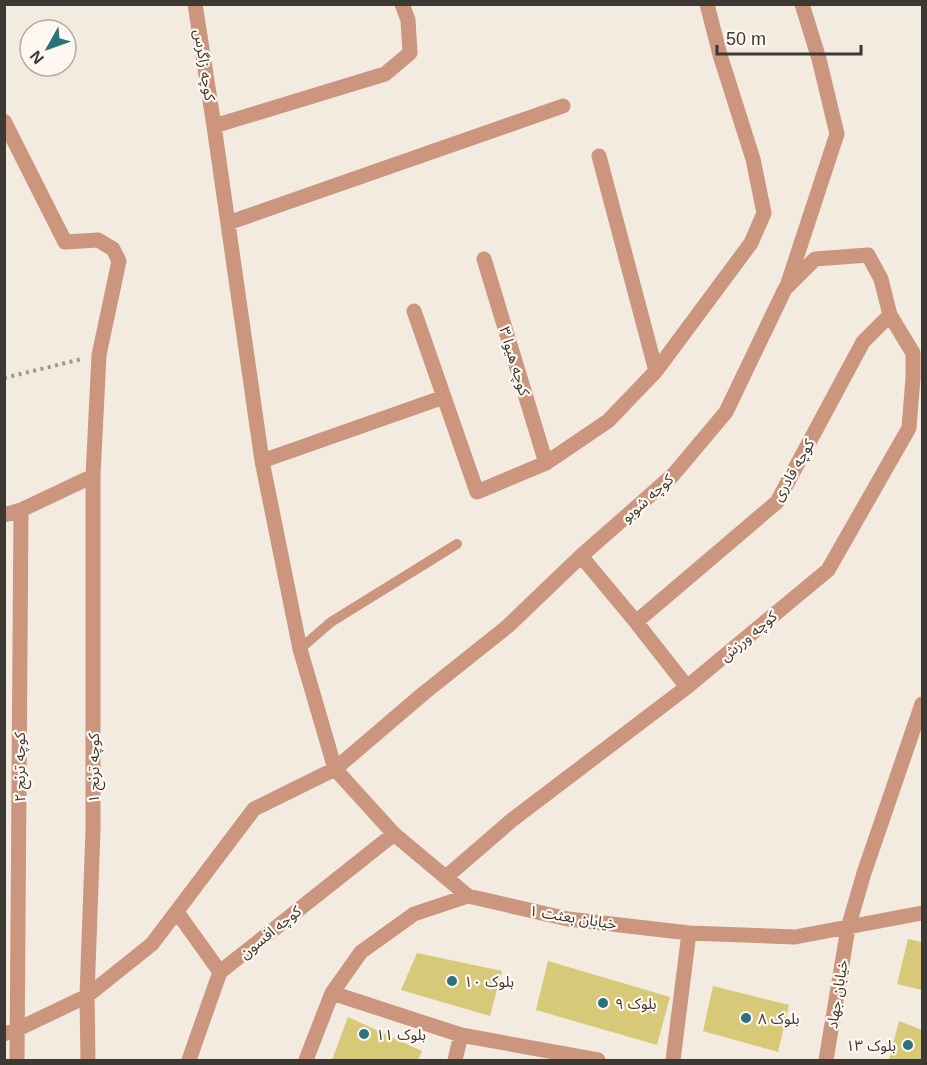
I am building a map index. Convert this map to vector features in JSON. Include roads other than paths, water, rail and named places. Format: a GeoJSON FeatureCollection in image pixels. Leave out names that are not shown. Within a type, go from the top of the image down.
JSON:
{"type":"FeatureCollection","features":[{"type":"Feature","properties":{"kind":"street","name":"کوچه زاگرس"},"geometry":{"type":"LineString","coordinates":[[195,4],[262,461],[300,649],[334,768]]}},
{"type":"Feature","properties":{"kind":"street"},"geometry":{"type":"LineString","coordinates":[[214,126],[385,74],[410,53],[408,20],[402,4]]}},
{"type":"Feature","properties":{"kind":"street"},"geometry":{"type":"LineString","coordinates":[[414,311],[477,492],[546,462],[608,421],[656,371],[751,243],[764,213],[753,159],[720,55],[707,4]]}},
{"type":"Feature","properties":{"kind":"street"},"geometry":{"type":"LineString","coordinates":[[785,289],[837,134],[819,59],[802,4]]}},
{"type":"Feature","properties":{"kind":"street"},"geometry":{"type":"LineString","coordinates":[[228,223],[563,106]]}},
{"type":"Feature","properties":{"kind":"street","name":"کوچه ترنج ۱"},"geometry":{"type":"LineString","coordinates":[[4,121],[65,242],[98,240],[113,249],[119,261],[99,355],[93,476],[93,830],[87,996],[88,1060]]}},
{"type":"Feature","properties":{"kind":"street"},"geometry":{"type":"LineString","coordinates":[[599,156],[656,371]]}},
{"type":"Feature","properties":{"kind":"street","name":"کوچه شوبو"},"geometry":{"type":"LineString","coordinates":[[10,1032],[87,996],[152,944],[254,809],[334,768],[508,626],[581,556],[673,475],[726,412],[785,289],[815,259],[868,255],[881,279],[890,315]]}},
{"type":"Feature","properties":{"kind":"street","name":"کوچه هیوا ۳"},"geometry":{"type":"LineString","coordinates":[[484,259],[546,462]]}},
{"type":"Feature","properties":{"kind":"street","name":"کوچه ورزش"},"geometry":{"type":"LineString","coordinates":[[446,878],[512,820],[687,687],[828,570],[916,428],[913,353],[890,315]]}},
{"type":"Feature","properties":{"kind":"street","name":"کوچه قادری"},"geometry":{"type":"LineString","coordinates":[[636,622],[777,502],[863,342],[890,315]]}},
{"type":"Feature","properties":{"kind":"street"},"geometry":{"type":"LineString","coordinates":[[262,461],[444,397]]}},
{"type":"Feature","properties":{"kind":"street"},"geometry":{"type":"LineString","coordinates":[[4,515],[21,510],[93,476]]}},
{"type":"Feature","properties":{"kind":"street","name":"کوچه ترنج ۲"},"geometry":{"type":"LineString","coordinates":[[17,1060],[10,1032],[21,510]]}},
{"type":"Feature","properties":{"kind":"street"},"geometry":{"type":"LineString","coordinates":[[581,556],[687,687]]}},
{"type":"Feature","properties":{"kind":"street","name":"خیابان جهاد"},"geometry":{"type":"LineString","coordinates":[[826,1060],[848,928],[864,873],[922,704]]}},
{"type":"Feature","properties":{"kind":"street"},"geometry":{"type":"LineString","coordinates":[[334,768],[394,834],[468,896]]}},
{"type":"Feature","properties":{"kind":"street","name":"کوچه افسون"},"geometry":{"type":"LineString","coordinates":[[220,972],[394,834]]}},
{"type":"Feature","properties":{"kind":"street"},"geometry":{"type":"LineString","coordinates":[[306,1060],[332,993],[361,952],[414,914],[468,896]]}},
{"type":"Feature","properties":{"kind":"street","name":"خیابان بعثت ۱"},"geometry":{"type":"LineString","coordinates":[[468,896],[568,919],[689,933],[795,937],[922,913]]}},
{"type":"Feature","properties":{"kind":"street"},"geometry":{"type":"LineString","coordinates":[[177,912],[220,972],[189,1060]]}},
{"type":"Feature","properties":{"kind":"street"},"geometry":{"type":"LineString","coordinates":[[673,1060],[689,933]]}},
{"type":"Feature","properties":{"kind":"street"},"geometry":{"type":"LineString","coordinates":[[332,993],[461,1035],[598,1060]]}},
{"type":"Feature","properties":{"kind":"street"},"geometry":{"type":"LineString","coordinates":[[455,1060],[461,1035]]}},
{"type":"Feature","properties":{"kind":"lane"},"geometry":{"type":"LineString","coordinates":[[300,649],[331,622],[457,544]]}},
{"type":"Feature","properties":{"kind":"place","name":"بلوک ۱۰"},"geometry":{"type":"Point","coordinates":[452,981]}},
{"type":"Feature","properties":{"kind":"place","name":"بلوک ۹"},"geometry":{"type":"Point","coordinates":[603,1003]}},
{"type":"Feature","properties":{"kind":"place","name":"بلوک ۸"},"geometry":{"type":"Point","coordinates":[746,1018]}},
{"type":"Feature","properties":{"kind":"place","name":"بلوک ۱۱"},"geometry":{"type":"Point","coordinates":[364,1034]}},
{"type":"Feature","properties":{"kind":"place","name":"بلوک ۱۳"},"geometry":{"type":"Point","coordinates":[908,1045]}}]}
